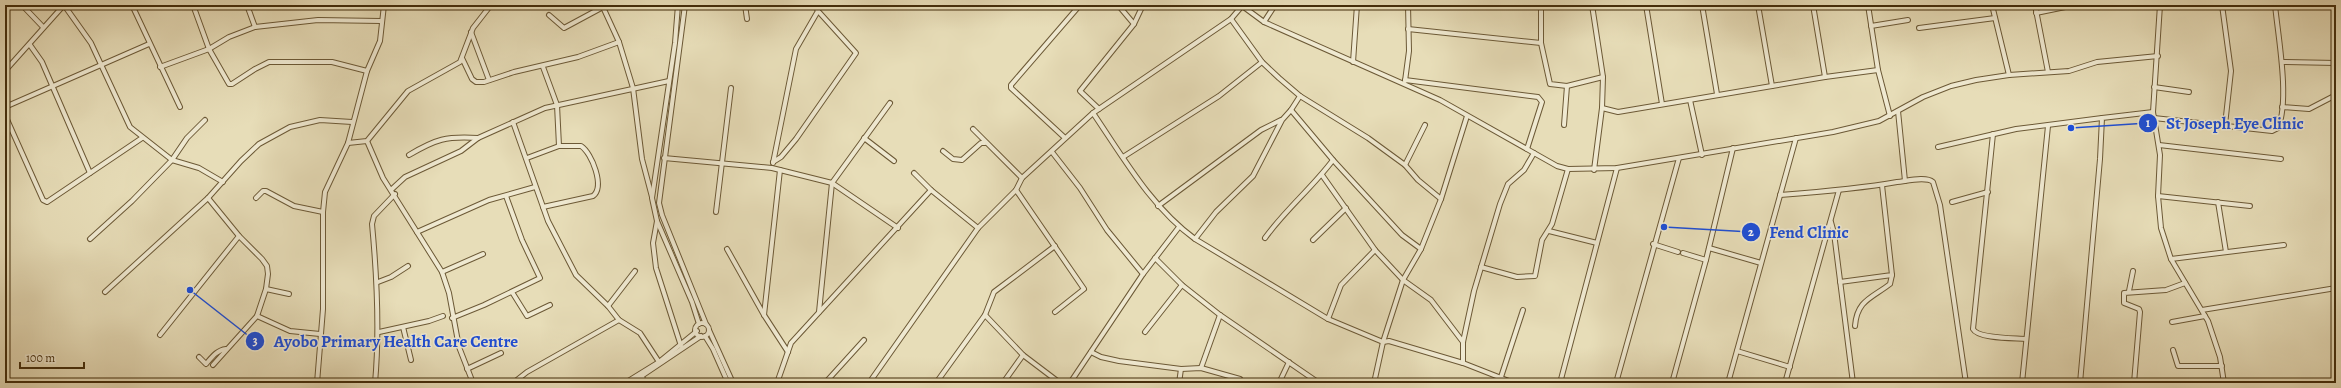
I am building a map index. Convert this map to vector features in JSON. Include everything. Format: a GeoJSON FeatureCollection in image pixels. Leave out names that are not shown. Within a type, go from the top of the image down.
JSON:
{"type":"FeatureCollection","features":[{"type":"Feature","properties":{"kind":"street"},"geometry":{"type":"LineString","coordinates":[[22,5],[43,27]]}},
{"type":"Feature","properties":{"kind":"street"},"geometry":{"type":"LineString","coordinates":[[5,70],[30,45],[43,27],[64,5],[91,43],[130,127],[142,138],[172,160],[199,168],[223,182]]}},
{"type":"Feature","properties":{"kind":"street"},"geometry":{"type":"LineString","coordinates":[[132,5],[149,44],[180,107]]}},
{"type":"Feature","properties":{"kind":"street"},"geometry":{"type":"LineString","coordinates":[[193,5],[209,49],[229,84],[232,84],[269,62],[332,62],[356,66],[367,71]]}},
{"type":"Feature","properties":{"kind":"street"},"geometry":{"type":"LineString","coordinates":[[247,5],[255,27]]}},
{"type":"Feature","properties":{"kind":"street"},"geometry":{"type":"LineString","coordinates":[[317,383],[323,308],[323,212],[327,186],[348,142],[352,122],[367,71],[380,41],[380,21],[384,5]]}},
{"type":"Feature","properties":{"kind":"street"},"geometry":{"type":"LineString","coordinates":[[348,142],[367,140],[408,91],[456,66],[462,58],[471,32],[490,5]]}},
{"type":"Feature","properties":{"kind":"street"},"geometry":{"type":"LineString","coordinates":[[652,198],[669,81],[678,5]]}},
{"type":"Feature","properties":{"kind":"street"},"geometry":{"type":"LineString","coordinates":[[685,5],[659,193],[660,209],[706,324],[733,383]]}},
{"type":"Feature","properties":{"kind":"street"},"geometry":{"type":"LineString","coordinates":[[745,5],[747,19]]}},
{"type":"Feature","properties":{"kind":"street"},"geometry":{"type":"LineString","coordinates":[[773,162],[781,157],[796,139],[856,53],[818,12],[815,5]]}},
{"type":"Feature","properties":{"kind":"street"},"geometry":{"type":"LineString","coordinates":[[1065,138],[1012,88],[1011,85],[1080,5]]}},
{"type":"Feature","properties":{"kind":"street"},"geometry":{"type":"LineString","coordinates":[[1118,5],[1134,24]]}},
{"type":"Feature","properties":{"kind":"street"},"geometry":{"type":"LineString","coordinates":[[1099,109],[1080,91],[1134,24],[1143,5]]}},
{"type":"Feature","properties":{"kind":"street"},"geometry":{"type":"LineString","coordinates":[[869,383],[978,228],[1016,190],[1022,178],[1093,113],[1231,19],[1242,5],[1264,22],[1440,100],[1557,166],[1568,169],[1594,170],[1617,168],[1851,129],[1890,116],[1923,97],[1951,86],[2009,75],[2069,71],[2104,61],[2158,56]]}},
{"type":"Feature","properties":{"kind":"street"},"geometry":{"type":"LineString","coordinates":[[1264,22],[1276,5]]}},
{"type":"Feature","properties":{"kind":"street"},"geometry":{"type":"LineString","coordinates":[[1347,5],[1357,5],[1353,62]]}},
{"type":"Feature","properties":{"kind":"street"},"geometry":{"type":"LineString","coordinates":[[1406,85],[1405,80],[1409,51],[1408,5]]}},
{"type":"Feature","properties":{"kind":"street"},"geometry":{"type":"LineString","coordinates":[[1541,5],[1541,43],[1550,84],[1567,86],[1603,77]]}},
{"type":"Feature","properties":{"kind":"street"},"geometry":{"type":"LineString","coordinates":[[1592,5],[1603,77],[1602,108],[1594,170]]}},
{"type":"Feature","properties":{"kind":"street"},"geometry":{"type":"LineString","coordinates":[[1646,5],[1662,104]]}},
{"type":"Feature","properties":{"kind":"street"},"geometry":{"type":"LineString","coordinates":[[1702,5],[1717,94]]}},
{"type":"Feature","properties":{"kind":"street"},"geometry":{"type":"LineString","coordinates":[[1758,5],[1772,86]]}},
{"type":"Feature","properties":{"kind":"street"},"geometry":{"type":"LineString","coordinates":[[1813,5],[1825,77]]}},
{"type":"Feature","properties":{"kind":"street"},"geometry":{"type":"LineString","coordinates":[[1868,5],[1878,70],[1890,116]]}},
{"type":"Feature","properties":{"kind":"street"},"geometry":{"type":"LineString","coordinates":[[1992,5],[2009,75]]}},
{"type":"Feature","properties":{"kind":"street"},"geometry":{"type":"LineString","coordinates":[[2035,5],[2048,72]]}},
{"type":"Feature","properties":{"kind":"street"},"geometry":{"type":"LineString","coordinates":[[2036,13],[2075,5]]}},
{"type":"Feature","properties":{"kind":"street"},"geometry":{"type":"LineString","coordinates":[[2160,5],[2158,56],[2154,87],[2153,112],[2159,145],[2158,196],[2162,228],[2171,259],[2206,316],[2222,366],[2224,383]]}},
{"type":"Feature","properties":{"kind":"street"},"geometry":{"type":"LineString","coordinates":[[2222,5],[2231,71],[2225,125]]}},
{"type":"Feature","properties":{"kind":"street"},"geometry":{"type":"LineString","coordinates":[[2154,118],[2275,131],[2280,123],[2282,106],[2282,62],[2275,5]]}},
{"type":"Feature","properties":{"kind":"street"},"geometry":{"type":"LineString","coordinates":[[549,15],[564,28],[602,6],[619,42],[633,88],[642,159],[657,221],[692,302],[699,324],[696,327],[696,333],[703,336],[713,349],[728,383]]}},
{"type":"Feature","properties":{"kind":"street"},"geometry":{"type":"LineString","coordinates":[[772,168],[796,49],[818,12]]}},
{"type":"Feature","properties":{"kind":"street"},"geometry":{"type":"LineString","coordinates":[[1919,28],[1995,18]]}},
{"type":"Feature","properties":{"kind":"street"},"geometry":{"type":"LineString","coordinates":[[1231,19],[1262,62],[1300,96],[1368,138],[1405,164],[1418,180],[1441,199]]}},
{"type":"Feature","properties":{"kind":"street"},"geometry":{"type":"LineString","coordinates":[[160,67],[209,49],[229,37],[255,27],[318,20],[380,21]]}},
{"type":"Feature","properties":{"kind":"street"},"geometry":{"type":"LineString","coordinates":[[1871,26],[1908,20]]}},
{"type":"Feature","properties":{"kind":"street"},"geometry":{"type":"LineString","coordinates":[[1408,29],[1541,43]]}},
{"type":"Feature","properties":{"kind":"street"},"geometry":{"type":"LineString","coordinates":[[471,32],[489,80]]}},
{"type":"Feature","properties":{"kind":"street"},"geometry":{"type":"LineString","coordinates":[[462,58],[473,81],[489,80],[514,72],[543,67],[578,57],[619,42]]}},
{"type":"Feature","properties":{"kind":"street"},"geometry":{"type":"LineString","coordinates":[[5,107],[149,44]]}},
{"type":"Feature","properties":{"kind":"street"},"geometry":{"type":"LineString","coordinates":[[30,45],[42,62],[90,174]]}},
{"type":"Feature","properties":{"kind":"street"},"geometry":{"type":"LineString","coordinates":[[1123,157],[1219,96],[1262,62]]}},
{"type":"Feature","properties":{"kind":"street"},"geometry":{"type":"LineString","coordinates":[[2282,62],[2336,63]]}},
{"type":"Feature","properties":{"kind":"street"},"geometry":{"type":"LineString","coordinates":[[543,67],[557,105],[559,146]]}},
{"type":"Feature","properties":{"kind":"street"},"geometry":{"type":"LineString","coordinates":[[1602,108],[1618,112],[1717,94],[1878,70]]}},
{"type":"Feature","properties":{"kind":"street"},"geometry":{"type":"LineString","coordinates":[[1405,80],[1538,97],[1542,102],[1527,149]]}},
{"type":"Feature","properties":{"kind":"street"},"geometry":{"type":"LineString","coordinates":[[375,383],[379,332],[378,282],[372,221],[374,216],[393,191],[406,177],[461,151],[478,138],[513,122],[557,105],[669,81]]}},
{"type":"Feature","properties":{"kind":"street"},"geometry":{"type":"LineString","coordinates":[[1564,125],[1567,86]]}},
{"type":"Feature","properties":{"kind":"street"},"geometry":{"type":"LineString","coordinates":[[2154,87],[2189,92]]}},
{"type":"Feature","properties":{"kind":"street"},"geometry":{"type":"LineString","coordinates":[[716,212],[731,88]]}},
{"type":"Feature","properties":{"kind":"street"},"geometry":{"type":"LineString","coordinates":[[2282,106],[2309,109],[2336,95]]}},
{"type":"Feature","properties":{"kind":"street"},"geometry":{"type":"LineString","coordinates":[[1195,239],[1216,212],[1253,176],[1282,120],[1300,96]]}},
{"type":"Feature","properties":{"kind":"street"},"geometry":{"type":"LineString","coordinates":[[1690,100],[1702,155]]}},
{"type":"Feature","properties":{"kind":"street"},"geometry":{"type":"LineString","coordinates":[[819,313],[832,183],[890,103]]}},
{"type":"Feature","properties":{"kind":"street"},"geometry":{"type":"LineString","coordinates":[[1291,110],[1333,160],[1402,235],[1421,249]]}},
{"type":"Feature","properties":{"kind":"street"},"geometry":{"type":"LineString","coordinates":[[1898,111],[1905,181]]}},
{"type":"Feature","properties":{"kind":"street"},"geometry":{"type":"LineString","coordinates":[[1938,147],[2016,129],[2153,112]]}},
{"type":"Feature","properties":{"kind":"street"},"geometry":{"type":"LineString","coordinates":[[1093,113],[1158,206],[1179,227],[1195,239],[1328,319],[1383,342],[1389,341],[1463,363],[1514,383]]}},
{"type":"Feature","properties":{"kind":"street"},"geometry":{"type":"LineString","coordinates":[[5,115],[43,200],[47,202],[142,138]]}},
{"type":"Feature","properties":{"kind":"street"},"geometry":{"type":"LineString","coordinates":[[1374,383],[1383,342],[1403,280],[1421,249],[1441,199],[1467,116]]}},
{"type":"Feature","properties":{"kind":"street"},"geometry":{"type":"LineString","coordinates":[[2080,383],[2100,159],[2102,118]]}},
{"type":"Feature","properties":{"kind":"street"},"geometry":{"type":"LineString","coordinates":[[90,240],[132,201],[172,160],[187,138],[205,120]]}},
{"type":"Feature","properties":{"kind":"street"},"geometry":{"type":"LineString","coordinates":[[105,292],[208,198],[241,160],[259,144],[290,127],[320,120],[352,122]]}},
{"type":"Feature","properties":{"kind":"street"},"geometry":{"type":"LineString","coordinates":[[1158,206],[1261,130],[1282,120]]}},
{"type":"Feature","properties":{"kind":"street"},"geometry":{"type":"LineString","coordinates":[[513,122],[527,158],[535,188],[576,275],[608,306],[619,320],[640,333],[659,362]]}},
{"type":"Feature","properties":{"kind":"street"},"geometry":{"type":"LineString","coordinates":[[1405,164],[1425,125]]}},
{"type":"Feature","properties":{"kind":"street"},"geometry":{"type":"LineString","coordinates":[[2022,383],[2048,126]]}},
{"type":"Feature","properties":{"kind":"street"},"geometry":{"type":"LineString","coordinates":[[973,129],[985,143],[1022,178]]}},
{"type":"Feature","properties":{"kind":"street"},"geometry":{"type":"LineString","coordinates":[[1993,134],[1973,329],[1977,334],[1984,336],[2026,339]]}},
{"type":"Feature","properties":{"kind":"street"},"geometry":{"type":"LineString","coordinates":[[409,156],[428,144],[448,137],[478,138]]}},
{"type":"Feature","properties":{"kind":"street"},"geometry":{"type":"LineString","coordinates":[[864,138],[894,161]]}},
{"type":"Feature","properties":{"kind":"street"},"geometry":{"type":"LineString","coordinates":[[1728,383],[1796,138]]}},
{"type":"Feature","properties":{"kind":"street"},"geometry":{"type":"LineString","coordinates":[[367,140],[383,178],[393,191],[442,272],[449,293],[452,318],[467,369],[473,383]]}},
{"type":"Feature","properties":{"kind":"street"},"geometry":{"type":"LineString","coordinates":[[943,151],[953,159],[962,160],[981,143],[985,143]]}},
{"type":"Feature","properties":{"kind":"street"},"geometry":{"type":"LineString","coordinates":[[527,158],[559,146],[576,145],[584,148],[596,170],[596,192],[593,196],[543,207]]}},
{"type":"Feature","properties":{"kind":"street"},"geometry":{"type":"LineString","coordinates":[[2159,145],[2281,159]]}},
{"type":"Feature","properties":{"kind":"street"},"geometry":{"type":"LineString","coordinates":[[1672,383],[1706,260],[1733,148]]}},
{"type":"Feature","properties":{"kind":"street"},"geometry":{"type":"LineString","coordinates":[[1052,152],[1080,188],[1107,230],[1143,274]]}},
{"type":"Feature","properties":{"kind":"street"},"geometry":{"type":"LineString","coordinates":[[1463,363],[1463,342],[1481,267],[1506,187],[1524,170],[1534,153]]}},
{"type":"Feature","properties":{"kind":"street"},"geometry":{"type":"LineString","coordinates":[[664,158],[772,168],[832,183],[898,228]]}},
{"type":"Feature","properties":{"kind":"street"},"geometry":{"type":"LineString","coordinates":[[1616,383],[1653,244],[1678,158]]}},
{"type":"Feature","properties":{"kind":"street"},"geometry":{"type":"LineString","coordinates":[[1265,238],[1275,223],[1322,175],[1333,160]]}},
{"type":"Feature","properties":{"kind":"street"},"geometry":{"type":"LineString","coordinates":[[1560,383],[1617,168]]}},
{"type":"Feature","properties":{"kind":"street"},"geometry":{"type":"LineString","coordinates":[[1481,267],[1517,277],[1531,278],[1535,276],[1542,240],[1549,230],[1568,169]]}},
{"type":"Feature","properties":{"kind":"street"},"geometry":{"type":"LineString","coordinates":[[764,315],[780,170]]}},
{"type":"Feature","properties":{"kind":"street"},"geometry":{"type":"LineString","coordinates":[[914,173],[931,190],[978,228]]}},
{"type":"Feature","properties":{"kind":"street"},"geometry":{"type":"LineString","coordinates":[[1322,175],[1375,250],[1403,280],[1431,300],[1463,342]]}},
{"type":"Feature","properties":{"kind":"street"},"geometry":{"type":"LineString","coordinates":[[1780,195],[1839,190],[1928,179],[1933,182],[1936,187],[1940,205],[1966,383]]}},
{"type":"Feature","properties":{"kind":"street"},"geometry":{"type":"LineString","coordinates":[[1855,326],[1858,310],[1862,304],[1890,284],[1892,275],[1882,185]]}},
{"type":"Feature","properties":{"kind":"street"},"geometry":{"type":"LineString","coordinates":[[417,232],[489,200],[535,188]]}},
{"type":"Feature","properties":{"kind":"street"},"geometry":{"type":"LineString","coordinates":[[256,198],[263,190],[294,206],[323,212]]}},
{"type":"Feature","properties":{"kind":"street"},"geometry":{"type":"LineString","coordinates":[[764,383],[777,383],[791,343],[898,228],[931,190]]}},
{"type":"Feature","properties":{"kind":"street"},"geometry":{"type":"LineString","coordinates":[[1016,190],[1084,289],[1055,312]]}},
{"type":"Feature","properties":{"kind":"street"},"geometry":{"type":"LineString","coordinates":[[1785,383],[1839,190]]}},
{"type":"Feature","properties":{"kind":"street"},"geometry":{"type":"LineString","coordinates":[[1952,202],[1988,192]]}},
{"type":"Feature","properties":{"kind":"street"},"geometry":{"type":"LineString","coordinates":[[452,318],[540,278],[522,240],[506,196]]}},
{"type":"Feature","properties":{"kind":"street"},"geometry":{"type":"LineString","coordinates":[[2158,196],[2250,206]]}},
{"type":"Feature","properties":{"kind":"street"},"geometry":{"type":"LineString","coordinates":[[208,198],[239,236],[267,266],[268,274],[266,290],[256,316],[213,365]]}},
{"type":"Feature","properties":{"kind":"street"},"geometry":{"type":"LineString","coordinates":[[2218,202],[2226,252]]}},
{"type":"Feature","properties":{"kind":"street"},"geometry":{"type":"LineString","coordinates":[[1313,240],[1346,208]]}},
{"type":"Feature","properties":{"kind":"street"},"geometry":{"type":"LineString","coordinates":[[657,221],[653,243],[656,268],[681,346]]}},
{"type":"Feature","properties":{"kind":"street"},"geometry":{"type":"LineString","coordinates":[[1830,222],[1834,233],[1853,383]]}},
{"type":"Feature","properties":{"kind":"street"},"geometry":{"type":"LineString","coordinates":[[1070,383],[1143,274],[1179,227]]}},
{"type":"Feature","properties":{"kind":"street"},"geometry":{"type":"LineString","coordinates":[[1549,230],[1597,243]]}},
{"type":"Feature","properties":{"kind":"street"},"geometry":{"type":"LineString","coordinates":[[160,334],[239,236]]}},
{"type":"Feature","properties":{"kind":"street"},"geometry":{"type":"LineString","coordinates":[[1653,244],[1706,260]]}},
{"type":"Feature","properties":{"kind":"street"},"geometry":{"type":"LineString","coordinates":[[2171,259],[2284,245]]}},
{"type":"Feature","properties":{"kind":"street"},"geometry":{"type":"LineString","coordinates":[[936,383],[985,315],[994,292],[1055,246]]}},
{"type":"Feature","properties":{"kind":"street"},"geometry":{"type":"LineString","coordinates":[[727,248],[764,315],[788,352]]}},
{"type":"Feature","properties":{"kind":"street"},"geometry":{"type":"LineString","coordinates":[[1709,248],[1761,263]]}},
{"type":"Feature","properties":{"kind":"street"},"geometry":{"type":"LineString","coordinates":[[1328,319],[1341,285],[1375,250]]}},
{"type":"Feature","properties":{"kind":"street"},"geometry":{"type":"LineString","coordinates":[[442,272],[483,254]]}},
{"type":"Feature","properties":{"kind":"street"},"geometry":{"type":"LineString","coordinates":[[1155,258],[1182,285],[1220,315],[1319,383]]}},
{"type":"Feature","properties":{"kind":"street"},"geometry":{"type":"LineString","coordinates":[[378,282],[391,277],[408,266]]}},
{"type":"Feature","properties":{"kind":"street"},"geometry":{"type":"LineString","coordinates":[[608,306],[636,271]]}},
{"type":"Feature","properties":{"kind":"street"},"geometry":{"type":"LineString","coordinates":[[2129,291],[2133,271]]}},
{"type":"Feature","properties":{"kind":"street"},"geometry":{"type":"LineString","coordinates":[[1840,282],[1892,275]]}},
{"type":"Feature","properties":{"kind":"street"},"geometry":{"type":"LineString","coordinates":[[2134,383],[2140,312],[2139,309],[2124,304],[2124,293],[2129,291],[2166,290],[2186,283]]}},
{"type":"Feature","properties":{"kind":"street"},"geometry":{"type":"LineString","coordinates":[[1145,332],[1182,285]]}},
{"type":"Feature","properties":{"kind":"street"},"geometry":{"type":"LineString","coordinates":[[2202,310],[2336,288]]}},
{"type":"Feature","properties":{"kind":"street"},"geometry":{"type":"LineString","coordinates":[[266,290],[289,294]]}},
{"type":"Feature","properties":{"kind":"street"},"geometry":{"type":"LineString","coordinates":[[512,292],[527,316],[550,305]]}},
{"type":"Feature","properties":{"kind":"street"},"geometry":{"type":"LineString","coordinates":[[1501,377],[1524,310]]}},
{"type":"Feature","properties":{"kind":"street"},"geometry":{"type":"LineString","coordinates":[[985,315],[1023,355],[1060,383]]}},
{"type":"Feature","properties":{"kind":"street"},"geometry":{"type":"LineString","coordinates":[[1201,368],[1220,315]]}},
{"type":"Feature","properties":{"kind":"street"},"geometry":{"type":"LineString","coordinates":[[256,316],[290,331],[320,334]]}},
{"type":"Feature","properties":{"kind":"street"},"geometry":{"type":"LineString","coordinates":[[379,332],[429,322],[443,316]]}},
{"type":"Feature","properties":{"kind":"street"},"geometry":{"type":"LineString","coordinates":[[2172,322],[2206,316]]}},
{"type":"Feature","properties":{"kind":"street"},"geometry":{"type":"LineString","coordinates":[[513,383],[527,372],[619,320]]}},
{"type":"Feature","properties":{"kind":"street"},"geometry":{"type":"LineString","coordinates":[[699,324],[706,324]]}},
{"type":"Feature","properties":{"kind":"street"},"geometry":{"type":"LineString","coordinates":[[403,327],[411,360]]}},
{"type":"Feature","properties":{"kind":"street"},"geometry":{"type":"LineString","coordinates":[[631,383],[703,336],[709,330]]}},
{"type":"Feature","properties":{"kind":"street"},"geometry":{"type":"LineString","coordinates":[[625,383],[659,362],[681,346],[697,331]]}},
{"type":"Feature","properties":{"kind":"street"},"geometry":{"type":"LineString","coordinates":[[825,383],[864,340]]}},
{"type":"Feature","properties":{"kind":"street"},"geometry":{"type":"LineString","coordinates":[[199,357],[206,364],[214,354],[220,350],[227,349]]}},
{"type":"Feature","properties":{"kind":"street"},"geometry":{"type":"LineString","coordinates":[[2173,350],[2178,366],[2222,366]]}},
{"type":"Feature","properties":{"kind":"street"},"geometry":{"type":"LineString","coordinates":[[1737,351],[1790,368]]}},
{"type":"Feature","properties":{"kind":"street"},"geometry":{"type":"LineString","coordinates":[[1091,352],[1101,357],[1181,369],[1201,368],[1240,379]]}},
{"type":"Feature","properties":{"kind":"street"},"geometry":{"type":"LineString","coordinates":[[467,369],[501,353]]}},
{"type":"Feature","properties":{"kind":"street"},"geometry":{"type":"LineString","coordinates":[[1003,383],[1023,355]]}},
{"type":"Feature","properties":{"kind":"street"},"geometry":{"type":"LineString","coordinates":[[1280,383],[1289,362]]}},
{"type":"Feature","properties":{"kind":"street"},"geometry":{"type":"LineString","coordinates":[[1179,383],[1181,369]]}},
{"type":"Feature","properties":{"kind":"street"},"geometry":{"type":"LineString","coordinates":[[642,377],[645,383]]}},
{"type":"Feature","properties":{"kind":"place","name":"St Joseph Eye Clinic"},"geometry":{"type":"Point","coordinates":[2071,128]}},
{"type":"Feature","properties":{"kind":"place","name":"Fend Clinic"},"geometry":{"type":"Point","coordinates":[1664,227]}},
{"type":"Feature","properties":{"kind":"place","name":"Ayobo Primary Health Care Centre"},"geometry":{"type":"Point","coordinates":[190,290]}}]}
